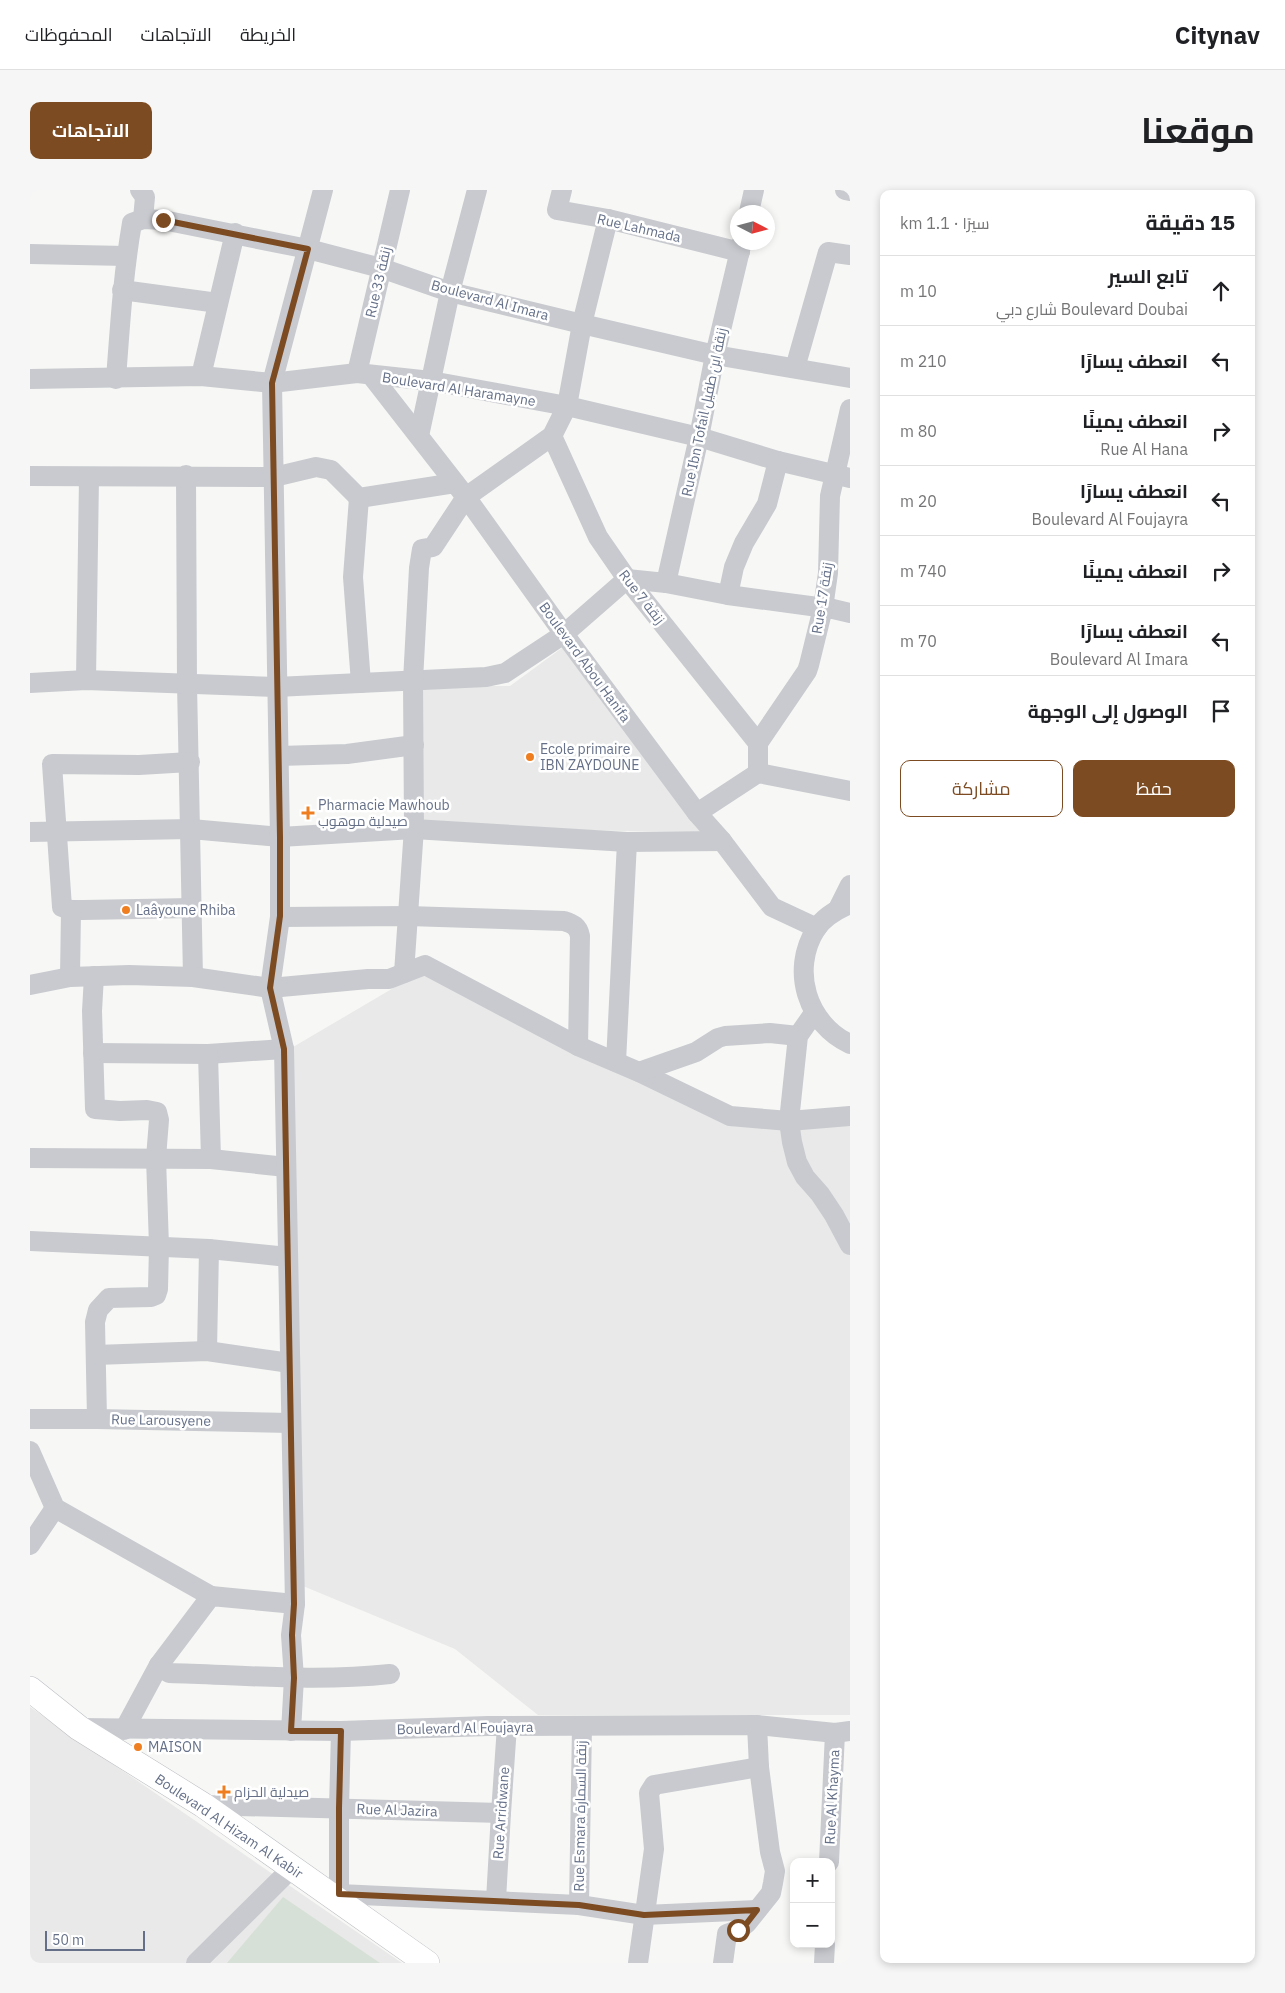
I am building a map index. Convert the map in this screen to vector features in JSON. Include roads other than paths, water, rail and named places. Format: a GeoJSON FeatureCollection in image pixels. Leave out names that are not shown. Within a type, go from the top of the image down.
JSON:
{"type":"FeatureCollection","features":[{"type":"Feature","properties":{"kind":"main road","name":"Boulevard Al Hizam Al Kabir"},"geometry":{"type":"LineString","coordinates":[[30,1689],[79,1728],[203,1806],[291,1869],[339,1897],[427,1963]]}},
{"type":"Feature","properties":{"kind":"street"},"geometry":{"type":"LineString","coordinates":[[116,379],[126,256],[145,197],[140,190]]}},
{"type":"Feature","properties":{"kind":"street"},"geometry":{"type":"LineString","coordinates":[[291,1731],[294,1678],[292,1635],[294,1604],[284,1049],[270,988],[280,916],[272,383],[323,190]]}},
{"type":"Feature","properties":{"kind":"street","name":"Rue 33 زنقة"},"geometry":{"type":"LineString","coordinates":[[364,374],[381,268],[400,190]]}},
{"type":"Feature","properties":{"kind":"street"},"geometry":{"type":"LineString","coordinates":[[419,436],[450,292],[477,190]]}},
{"type":"Feature","properties":{"kind":"street","name":"Rue Lahmada"},"geometry":{"type":"LineString","coordinates":[[562,190],[557,210],[730,245]]}},
{"type":"Feature","properties":{"kind":"street"},"geometry":{"type":"LineString","coordinates":[[751,205],[754,190]]}},
{"type":"Feature","properties":{"kind":"street"},"geometry":{"type":"LineString","coordinates":[[845,190],[850,191]]}},
{"type":"Feature","properties":{"kind":"street"},"geometry":{"type":"LineString","coordinates":[[359,498],[461,490],[552,436],[567,406],[582,324],[608,219]]}},
{"type":"Feature","properties":{"kind":"street","name":"Boulevard Al Imara"},"geometry":{"type":"LineString","coordinates":[[137,221],[163,220],[308,249],[381,268],[450,292],[582,324],[715,355],[850,378]]}},
{"type":"Feature","properties":{"kind":"street"},"geometry":{"type":"LineString","coordinates":[[201,376],[235,234]]}},
{"type":"Feature","properties":{"kind":"street","name":"Rue Ibn Tofail زنقة ابن طفيل"},"geometry":{"type":"LineString","coordinates":[[666,583],[699,437],[715,355],[740,250]]}},
{"type":"Feature","properties":{"kind":"street"},"geometry":{"type":"LineString","coordinates":[[795,368],[828,252],[850,255]]}},
{"type":"Feature","properties":{"kind":"street"},"geometry":{"type":"LineString","coordinates":[[30,254],[126,256]]}},
{"type":"Feature","properties":{"kind":"street"},"geometry":{"type":"LineString","coordinates":[[122,290],[218,303]]}},
{"type":"Feature","properties":{"kind":"street","name":"Boulevard Al Haramayne"},"geometry":{"type":"LineString","coordinates":[[30,379],[116,379],[201,376],[272,383],[364,374],[431,381],[567,406],[699,437],[778,461],[843,476]]}},
{"type":"Feature","properties":{"kind":"street","name":"Boulevard Abou Hanifa"},"geometry":{"type":"LineString","coordinates":[[364,374],[419,436],[461,490],[564,634],[697,813],[722,841],[772,907],[817,928]]}},
{"type":"Feature","properties":{"kind":"street","name":"Rue 17 زنقة"},"geometry":{"type":"LineString","coordinates":[[758,743],[807,671],[823,608],[828,573],[830,496],[843,476],[850,409]]}},
{"type":"Feature","properties":{"kind":"street","name":"Rue 7 زنقة"},"geometry":{"type":"LineString","coordinates":[[552,436],[598,537],[627,579],[758,743]]}},
{"type":"Feature","properties":{"kind":"street"},"geometry":{"type":"LineString","coordinates":[[728,595],[734,567],[744,543],[768,504],[778,461]]}},
{"type":"Feature","properties":{"kind":"street"},"geometry":{"type":"LineString","coordinates":[[30,476],[186,475],[274,477],[316,467],[331,470],[359,498],[353,577],[361,683]]}},
{"type":"Feature","properties":{"kind":"street"},"geometry":{"type":"LineString","coordinates":[[186,475],[187,684],[193,977]]}},
{"type":"Feature","properties":{"kind":"street"},"geometry":{"type":"LineString","coordinates":[[86,680],[89,477]]}},
{"type":"Feature","properties":{"kind":"street"},"geometry":{"type":"LineString","coordinates":[[404,973],[414,829],[413,681],[418,568],[422,548],[433,547],[461,490]]}},
{"type":"Feature","properties":{"kind":"street"},"geometry":{"type":"LineString","coordinates":[[30,683],[86,680],[276,687],[486,677],[505,673],[564,634],[627,579],[666,583],[728,595],[823,608],[850,614]]}},
{"type":"Feature","properties":{"kind":"street"},"geometry":{"type":"LineString","coordinates":[[758,743],[758,773]]}},
{"type":"Feature","properties":{"kind":"street"},"geometry":{"type":"LineString","coordinates":[[279,756],[347,754],[414,745]]}},
{"type":"Feature","properties":{"kind":"street"},"geometry":{"type":"LineString","coordinates":[[190,762],[139,765],[52,764],[62,907],[71,910],[192,908]]}},
{"type":"Feature","properties":{"kind":"street"},"geometry":{"type":"LineString","coordinates":[[697,813],[758,773],[850,791]]}},
{"type":"Feature","properties":{"kind":"street"},"geometry":{"type":"LineString","coordinates":[[30,832],[190,829],[280,837],[414,829],[627,842],[722,841]]}},
{"type":"Feature","properties":{"kind":"street"},"geometry":{"type":"LineString","coordinates":[[616,1062],[627,842]]}},
{"type":"Feature","properties":{"kind":"street"},"geometry":{"type":"LineString","coordinates":[[850,885],[844,906],[817,928],[810,942],[804,966],[805,990],[814,1013],[825,1027],[850,1044]]}},
{"type":"Feature","properties":{"kind":"street"},"geometry":{"type":"LineString","coordinates":[[70,977],[71,910]]}},
{"type":"Feature","properties":{"kind":"street"},"geometry":{"type":"LineString","coordinates":[[280,916],[408,916],[564,921],[574,924],[580,936],[578,1046]]}},
{"type":"Feature","properties":{"kind":"street"},"geometry":{"type":"LineString","coordinates":[[30,985],[70,977],[193,977],[270,988],[368,979],[389,979],[425,965],[578,1046],[639,1072],[730,1116],[789,1121],[850,1116]]}},
{"type":"Feature","properties":{"kind":"street"},"geometry":{"type":"LineString","coordinates":[[94,976],[92,1011],[95,1109],[120,1111],[147,1110],[157,1112],[159,1120],[156,1158],[159,1246],[156,1295],[151,1297],[109,1298],[98,1310],[96,1317],[97,1419]]}},
{"type":"Feature","properties":{"kind":"street"},"geometry":{"type":"LineString","coordinates":[[814,1013],[798,1036],[789,1121],[797,1162],[804,1176],[820,1194],[834,1215],[850,1245]]}},
{"type":"Feature","properties":{"kind":"street"},"geometry":{"type":"LineString","coordinates":[[639,1072],[696,1052],[718,1038],[725,1036],[770,1033],[798,1036]]}},
{"type":"Feature","properties":{"kind":"street"},"geometry":{"type":"LineString","coordinates":[[93,1053],[208,1054],[284,1049]]}},
{"type":"Feature","properties":{"kind":"street"},"geometry":{"type":"LineString","coordinates":[[208,1054],[211,1159]]}},
{"type":"Feature","properties":{"kind":"street"},"geometry":{"type":"LineString","coordinates":[[30,1158],[211,1159],[286,1167]]}},
{"type":"Feature","properties":{"kind":"street"},"geometry":{"type":"LineString","coordinates":[[30,1241],[209,1249],[288,1257]]}},
{"type":"Feature","properties":{"kind":"street"},"geometry":{"type":"LineString","coordinates":[[207,1351],[209,1249]]}},
{"type":"Feature","properties":{"kind":"street"},"geometry":{"type":"LineString","coordinates":[[96,1355],[207,1351],[290,1363]]}},
{"type":"Feature","properties":{"kind":"street","name":"Rue Larousyene"},"geometry":{"type":"LineString","coordinates":[[30,1419],[291,1423]]}},
{"type":"Feature","properties":{"kind":"street"},"geometry":{"type":"LineString","coordinates":[[30,1451],[55,1508],[211,1596],[294,1604]]}},
{"type":"Feature","properties":{"kind":"street"},"geometry":{"type":"LineString","coordinates":[[30,1545],[55,1508]]}},
{"type":"Feature","properties":{"kind":"street"},"geometry":{"type":"LineString","coordinates":[[124,1730],[159,1665],[211,1596]]}},
{"type":"Feature","properties":{"kind":"street"},"geometry":{"type":"LineString","coordinates":[[159,1665],[169,1673],[294,1678],[390,1674]]}},
{"type":"Feature","properties":{"kind":"street"},"geometry":{"type":"LineString","coordinates":[[723,1963],[727,1934],[738,1930],[747,1923],[771,1893],[775,1871],[770,1852],[759,1767],[757,1725]]}},
{"type":"Feature","properties":{"kind":"street","name":"Boulevard Al Foujayra"},"geometry":{"type":"LineString","coordinates":[[79,1728],[341,1731],[508,1726],[757,1725],[842,1732]]}},
{"type":"Feature","properties":{"kind":"street","name":"Rue Arridwane"},"geometry":{"type":"LineString","coordinates":[[496,1900],[500,1813],[508,1726]]}},
{"type":"Feature","properties":{"kind":"street","name":"Rue Esmara زنقة السمارة"},"geometry":{"type":"LineString","coordinates":[[579,1905],[582,1726]]}},
{"type":"Feature","properties":{"kind":"street"},"geometry":{"type":"LineString","coordinates":[[341,1731],[339,1897],[496,1900],[579,1905],[644,1915],[757,1910]]}},
{"type":"Feature","properties":{"kind":"street","name":"Rue Al Khayma"},"geometry":{"type":"LineString","coordinates":[[829,1858],[842,1732]]}},
{"type":"Feature","properties":{"kind":"street"},"geometry":{"type":"LineString","coordinates":[[638,1963],[654,1850],[649,1793],[654,1785],[759,1767]]}},
{"type":"Feature","properties":{"kind":"street","name":"Rue Al Jazira"},"geometry":{"type":"LineString","coordinates":[[203,1806],[500,1813]]}},
{"type":"Feature","properties":{"kind":"street"},"geometry":{"type":"LineString","coordinates":[[196,1963],[291,1869]]}},
{"type":"Feature","properties":{"kind":"street"},"geometry":{"type":"LineString","coordinates":[[824,1963],[825,1948]]}},
{"type":"Feature","properties":{"kind":"place","name":"Ecole primaire IBN ZAYDOUNE"},"geometry":{"type":"Point","coordinates":[530,757]}},
{"type":"Feature","properties":{"kind":"place","name":"Pharmacie Mawhoub صيدلية موهوب"},"geometry":{"type":"Point","coordinates":[308,813]}},
{"type":"Feature","properties":{"kind":"place","name":"Laâyoune Rhiba"},"geometry":{"type":"Point","coordinates":[126,910]}},
{"type":"Feature","properties":{"kind":"place","name":"MAISON"},"geometry":{"type":"Point","coordinates":[138,1747]}},
{"type":"Feature","properties":{"kind":"place","name":"صيدلية الحزام"},"geometry":{"type":"Point","coordinates":[224,1792]}}]}
